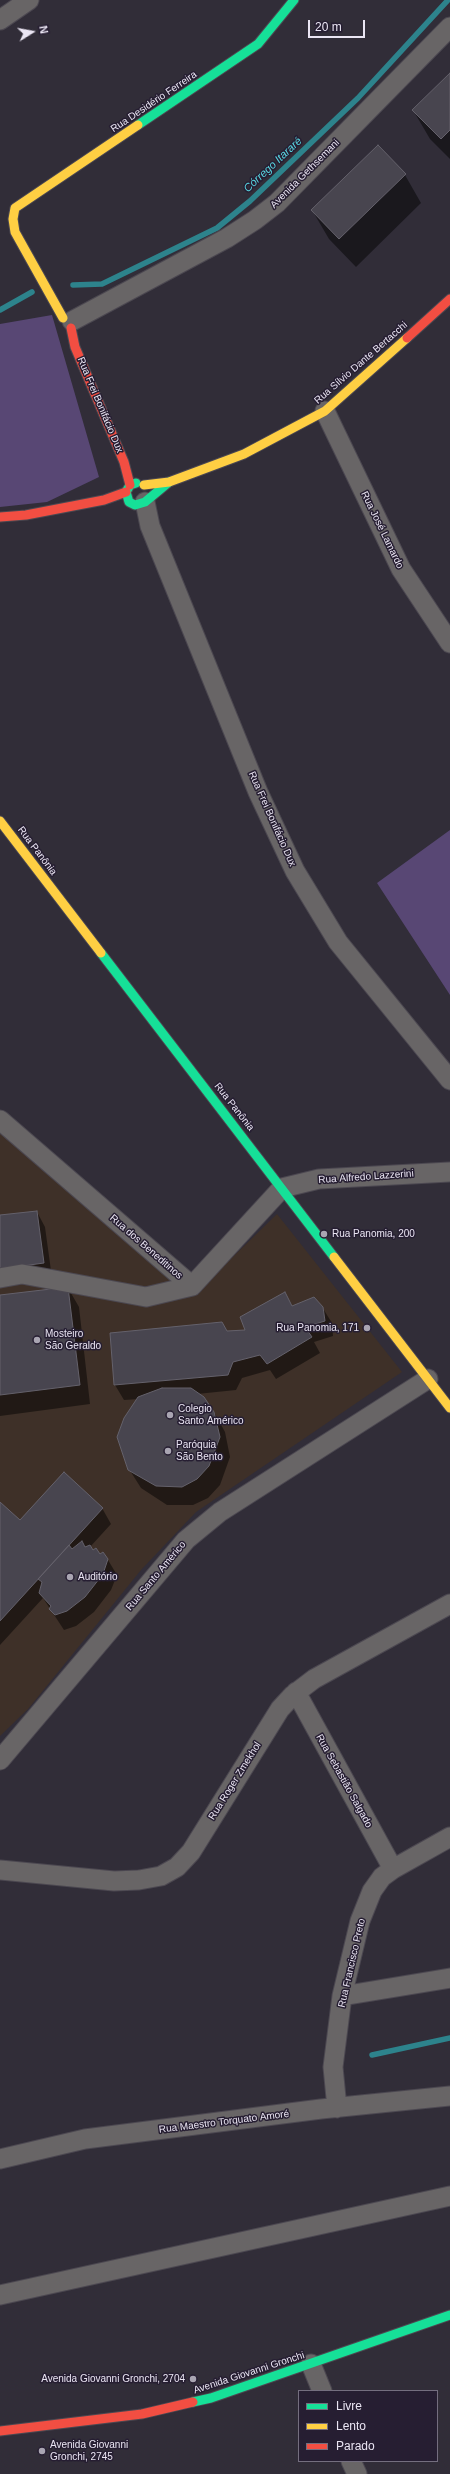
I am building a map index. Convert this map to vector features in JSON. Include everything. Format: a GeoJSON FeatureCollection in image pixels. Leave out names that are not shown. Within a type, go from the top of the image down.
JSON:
{"type":"FeatureCollection","features":[{"type":"Feature","properties":{"kind":"street"},"geometry":{"type":"LineString","coordinates":[[0,20],[30,0]]}},
{"type":"Feature","properties":{"kind":"street","name":"Rua Desidério Ferreira"},"geometry":{"type":"LineString","coordinates":[[8,212],[258,44],[294,0]]}},
{"type":"Feature","properties":{"kind":"street","name":"Avenida Gethsemani"},"geometry":{"type":"LineString","coordinates":[[66,322],[227,238],[261,216],[277,203],[450,27]]}},
{"type":"Feature","properties":{"kind":"street","name":"Rua Frei Bonifácio Dux"},"geometry":{"type":"LineString","coordinates":[[8,212],[13,219],[15,232],[66,322],[258,792],[295,871],[338,942],[450,1080]]}},
{"type":"Feature","properties":{"kind":"street","name":"Rua Sílvio Dante Bertacchi"},"geometry":{"type":"LineString","coordinates":[[0,517],[26,515],[137,494],[244,454],[325,411],[449,301]]}},
{"type":"Feature","properties":{"kind":"street","name":"Rua José Lamardo"},"geometry":{"type":"LineString","coordinates":[[325,411],[401,569],[450,643]]}},
{"type":"Feature","properties":{"kind":"street","name":"Rua Sílvio Dante Bertacchi"},"geometry":{"type":"LineString","coordinates":[[137,494],[170,482]]}},
{"type":"Feature","properties":{"kind":"street","name":"Rua Panônia"},"geometry":{"type":"LineString","coordinates":[[0,821],[450,1408]]}},
{"type":"Feature","properties":{"kind":"street","name":"Rua dos Beneditinos"},"geometry":{"type":"LineString","coordinates":[[0,1120],[192,1286],[282,1188]]}},
{"type":"Feature","properties":{"kind":"street","name":"Rua Alfredo Lazzerini"},"geometry":{"type":"LineString","coordinates":[[282,1188],[319,1179],[450,1172]]}},
{"type":"Feature","properties":{"kind":"street"},"geometry":{"type":"LineString","coordinates":[[0,1278],[22,1274],[146,1297],[192,1286]]}},
{"type":"Feature","properties":{"kind":"street","name":"Rua Santo Américo"},"geometry":{"type":"LineString","coordinates":[[0,1760],[186,1540],[220,1512],[428,1379]]}},
{"type":"Feature","properties":{"kind":"street","name":"Rua Roger Zmekhol"},"geometry":{"type":"LineString","coordinates":[[0,1870],[114,1881],[138,1880],[161,1876],[177,1867],[190,1852],[280,1709],[296,1692],[314,1678],[450,1604]]}},
{"type":"Feature","properties":{"kind":"street","name":"Rua Sebastião Salgado"},"geometry":{"type":"LineString","coordinates":[[296,1692],[393,1869]]}},
{"type":"Feature","properties":{"kind":"street","name":"Rua Francisco Preto"},"geometry":{"type":"LineString","coordinates":[[337,2108],[333,2067],[342,1996],[360,1920],[372,1891],[382,1877],[393,1869],[450,1837]]}},
{"type":"Feature","properties":{"kind":"street"},"geometry":{"type":"LineString","coordinates":[[342,1996],[450,1978]]}},
{"type":"Feature","properties":{"kind":"street","name":"Rua Maestro Torquato Amoré"},"geometry":{"type":"LineString","coordinates":[[0,2159],[85,2139],[337,2108],[450,2096]]}},
{"type":"Feature","properties":{"kind":"street"},"geometry":{"type":"LineString","coordinates":[[0,2295],[450,2196]]}},
{"type":"Feature","properties":{"kind":"street","name":"Avenida Giovanni Gronchi"},"geometry":{"type":"LineString","coordinates":[[0,2431],[142,2414],[211,2398],[450,2315]]}},
{"type":"Feature","properties":{"kind":"street"},"geometry":{"type":"LineString","coordinates":[[312,2364],[322,2390]]}},
{"type":"Feature","properties":{"kind":"street"},"geometry":{"type":"LineString","coordinates":[[351,2462],[356,2474]]}},
{"type":"Feature","properties":{"kind":"shaded area"},"geometry":{"type":"Polygon","coordinates":[[[52,315],[99,477],[47,502],[0,507],[0,324],[52,315]]]}},
{"type":"Feature","properties":{"kind":"shaded area"},"geometry":{"type":"Polygon","coordinates":[[[450,830],[450,995],[377,883],[450,830]]]}},
{"type":"Feature","properties":{"kind":"shaded area","name":"Colegio Santo Américo"},"geometry":{"type":"Polygon","coordinates":[[[0,1132],[185,1293],[204,1285],[277,1214],[402,1372],[196,1512],[141,1570],[28,1709],[0,1736],[0,1132]]]}},
{"type":"Feature","properties":{"kind":"building"},"geometry":{"type":"Polygon","coordinates":[[[450,73],[450,130],[441,139],[412,110],[450,73]]]}},
{"type":"Feature","properties":{"kind":"building"},"geometry":{"type":"Polygon","coordinates":[[[378,145],[406,174],[339,239],[311,210],[378,145]]]}},
{"type":"Feature","properties":{"kind":"building"},"geometry":{"type":"Polygon","coordinates":[[[37,1211],[44,1263],[0,1269],[0,1215],[37,1211]]]}},
{"type":"Feature","properties":{"kind":"building","name":"Mosteiro São Geraldo"},"geometry":{"type":"Polygon","coordinates":[[[68,1287],[80,1385],[0,1395],[0,1295],[68,1287]]]}},
{"type":"Feature","properties":{"kind":"building"},"geometry":{"type":"Polygon","coordinates":[[[285,1292],[292,1306],[314,1297],[323,1307],[325,1321],[305,1327],[312,1337],[267,1364],[260,1355],[233,1362],[228,1375],[114,1385],[110,1333],[222,1322],[227,1331],[245,1330],[240,1317],[285,1292]]]}},
{"type":"Feature","properties":{"kind":"building","name":"Paróquia São Bento"},"geometry":{"type":"Polygon","coordinates":[[[162,1388],[191,1388],[204,1397],[214,1412],[220,1437],[209,1466],[197,1479],[182,1487],[156,1486],[128,1470],[117,1437],[124,1418],[138,1397],[162,1388]]]}},
{"type":"Feature","properties":{"kind":"building"},"geometry":{"type":"Polygon","coordinates":[[[64,1472],[103,1508],[0,1621],[0,1502],[20,1520],[64,1472]]]}},
{"type":"Feature","properties":{"kind":"building","name":"Auditório"},"geometry":{"type":"Polygon","coordinates":[[[82,1541],[85,1547],[90,1545],[93,1550],[96,1548],[100,1554],[103,1552],[108,1559],[103,1574],[85,1597],[67,1611],[55,1615],[49,1609],[51,1606],[39,1593],[42,1582],[38,1579],[69,1545],[72,1549],[82,1541]]]}},
{"type":"Feature","properties":{"kind":"waterway","name":"Córrego Itararé"},"geometry":{"type":"LineString","coordinates":[[73,285],[102,284],[217,228],[250,201],[358,98],[448,0]]}},
{"type":"Feature","properties":{"kind":"waterway","name":"Córrego Itararé"},"geometry":{"type":"LineString","coordinates":[[0,310],[32,292]]}},
{"type":"Feature","properties":{"kind":"waterway"},"geometry":{"type":"LineString","coordinates":[[372,2055],[450,2038]]}},
{"type":"Feature","properties":{"kind":"traffic: fast"},"geometry":{"type":"LineString","coordinates":[[138,125],[258,44],[294,0]]}},
{"type":"Feature","properties":{"kind":"traffic: fast"},"geometry":{"type":"LineString","coordinates":[[136,483],[130,485],[126,492],[129,502],[135,505],[145,502],[169,482]]}},
{"type":"Feature","properties":{"kind":"traffic: fast"},"geometry":{"type":"LineString","coordinates":[[101,953],[334,1257]]}},
{"type":"Feature","properties":{"kind":"traffic: fast"},"geometry":{"type":"LineString","coordinates":[[193,2402],[211,2398],[450,2315]]}},
{"type":"Feature","properties":{"kind":"traffic: slow"},"geometry":{"type":"LineString","coordinates":[[63,318],[15,232],[13,219],[15,208],[138,125]]}},
{"type":"Feature","properties":{"kind":"traffic: slow"},"geometry":{"type":"LineString","coordinates":[[144,485],[169,482],[244,454],[325,411],[407,338]]}},
{"type":"Feature","properties":{"kind":"traffic: slow"},"geometry":{"type":"LineString","coordinates":[[0,821],[101,953]]}},
{"type":"Feature","properties":{"kind":"traffic: slow"},"geometry":{"type":"LineString","coordinates":[[334,1257],[450,1408]]}},
{"type":"Feature","properties":{"kind":"traffic: jam"},"geometry":{"type":"LineString","coordinates":[[407,338],[450,299]]}},
{"type":"Feature","properties":{"kind":"traffic: jam"},"geometry":{"type":"LineString","coordinates":[[71,328],[75,347],[124,462],[130,485]]}},
{"type":"Feature","properties":{"kind":"traffic: jam"},"geometry":{"type":"LineString","coordinates":[[0,517],[26,515],[104,500],[126,492]]}},
{"type":"Feature","properties":{"kind":"traffic: jam"},"geometry":{"type":"LineString","coordinates":[[0,2431],[142,2414],[193,2402]]}},
{"type":"Feature","properties":{"kind":"place","name":"Rua Panomia, 200"},"geometry":{"type":"Point","coordinates":[324,1234]}},
{"type":"Feature","properties":{"kind":"place","name":"Rua Panomia, 171"},"geometry":{"type":"Point","coordinates":[367,1328]}},
{"type":"Feature","properties":{"kind":"place","name":"Mosteiro São Geraldo"},"geometry":{"type":"Point","coordinates":[37,1340]}},
{"type":"Feature","properties":{"kind":"place","name":"Colegio Santo Américo"},"geometry":{"type":"Point","coordinates":[170,1415]}},
{"type":"Feature","properties":{"kind":"place","name":"Paróquia São Bento"},"geometry":{"type":"Point","coordinates":[168,1451]}},
{"type":"Feature","properties":{"kind":"place","name":"Auditório"},"geometry":{"type":"Point","coordinates":[70,1577]}},
{"type":"Feature","properties":{"kind":"place","name":"Avenida Giovanni Gronchi, 2704"},"geometry":{"type":"Point","coordinates":[193,2379]}},
{"type":"Feature","properties":{"kind":"place","name":"Avenida Giovanni Gronchi, 2745"},"geometry":{"type":"Point","coordinates":[42,2451]}}]}
